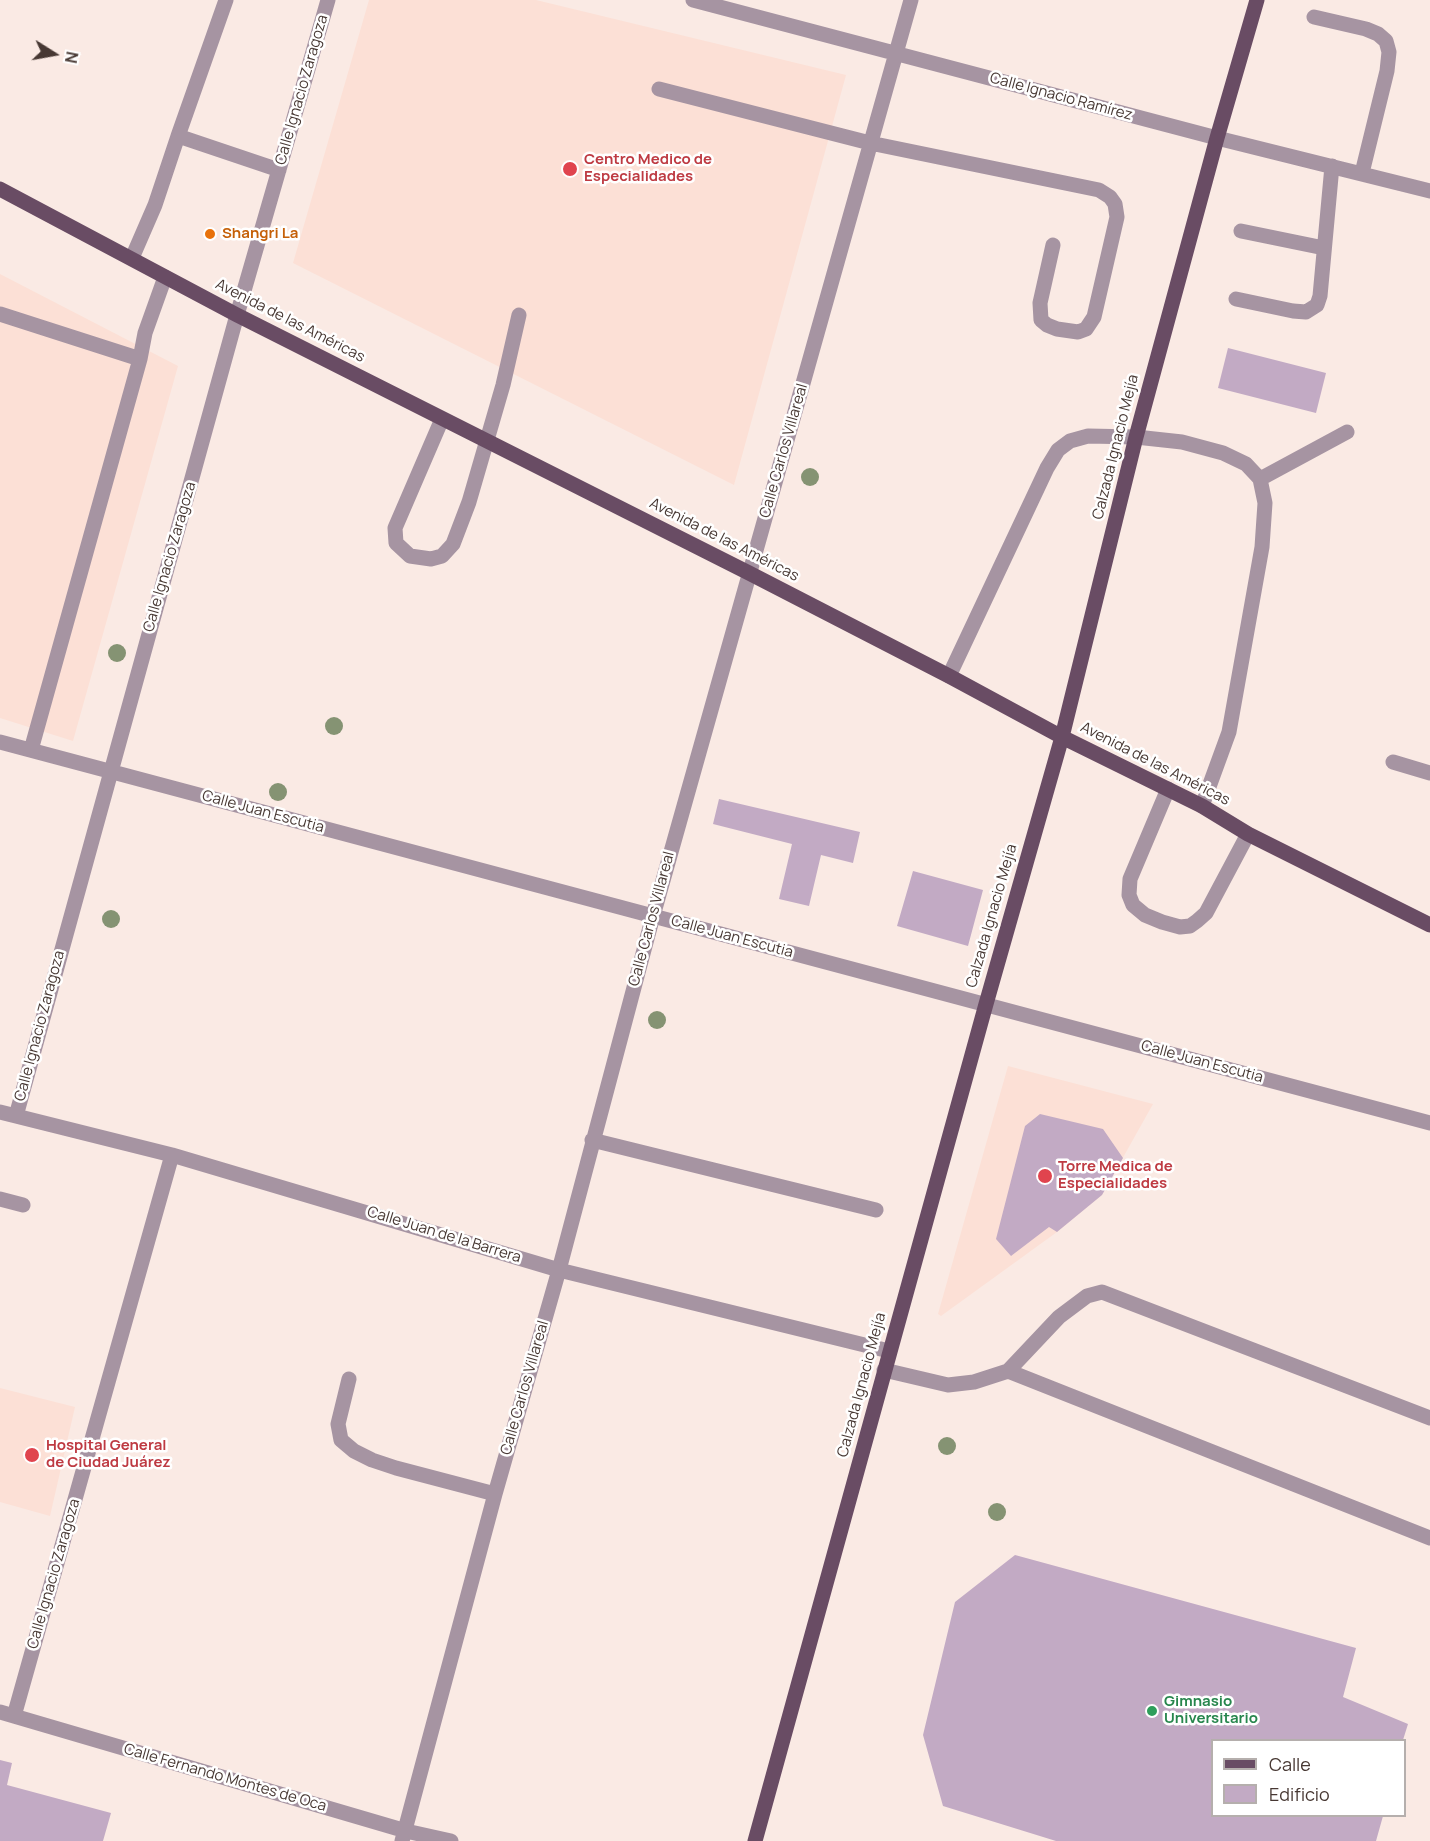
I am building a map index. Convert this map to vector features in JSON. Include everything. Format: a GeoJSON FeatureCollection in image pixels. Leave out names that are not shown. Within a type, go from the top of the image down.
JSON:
{"type":"FeatureCollection","features":[{"type":"Feature","properties":{"kind":"main road","name":"Calzada Ignacio Mejía"},"geometry":{"type":"LineString","coordinates":[[755,1841],[889,1352],[1062,737],[1136,437],[1216,138],[1257,0]]}},
{"type":"Feature","properties":{"kind":"main road","name":"Avenida de las Américas"},"geometry":{"type":"LineString","coordinates":[[0,189],[237,315],[749,573],[1062,737],[1202,806],[1248,834],[1430,925]]}},
{"type":"Feature","properties":{"kind":"street"},"geometry":{"type":"LineString","coordinates":[[132,258],[155,205],[226,0]]}},
{"type":"Feature","properties":{"kind":"street","name":"Calle Ignacio Zaragoza"},"geometry":{"type":"LineString","coordinates":[[16,1116],[237,315],[328,0]]}},
{"type":"Feature","properties":{"kind":"street","name":"Calle Ignacio Ramírez"},"geometry":{"type":"LineString","coordinates":[[693,0],[1216,138],[1430,191]]}},
{"type":"Feature","properties":{"kind":"street","name":"Calle Carlos Villareal"},"geometry":{"type":"LineString","coordinates":[[404,1836],[653,916],[911,0]]}},
{"type":"Feature","properties":{"kind":"street"},"geometry":{"type":"LineString","coordinates":[[1314,17],[1366,29],[1378,34],[1386,41],[1389,52],[1387,71],[1362,173]]}},
{"type":"Feature","properties":{"kind":"street"},"geometry":{"type":"LineString","coordinates":[[659,90],[870,143],[1099,190],[1110,197],[1115,204],[1117,217],[1091,325],[1078,332],[1057,329],[1041,320],[1040,303],[1053,245]]}},
{"type":"Feature","properties":{"kind":"street"},"geometry":{"type":"LineString","coordinates":[[178,136],[279,170]]}},
{"type":"Feature","properties":{"kind":"street"},"geometry":{"type":"LineString","coordinates":[[1236,299],[1306,312],[1317,305],[1320,296],[1332,166]]}},
{"type":"Feature","properties":{"kind":"street"},"geometry":{"type":"LineString","coordinates":[[1241,231],[1324,249]]}},
{"type":"Feature","properties":{"kind":"street"},"geometry":{"type":"LineString","coordinates":[[31,750],[140,359],[145,333],[165,277]]}},
{"type":"Feature","properties":{"kind":"street"},"geometry":{"type":"LineString","coordinates":[[0,314],[140,359]]}},
{"type":"Feature","properties":{"kind":"street"},"geometry":{"type":"LineString","coordinates":[[442,419],[395,528],[396,543],[410,556],[431,559],[442,556],[453,544],[469,502],[504,385],[519,315]]}},
{"type":"Feature","properties":{"kind":"street"},"geometry":{"type":"LineString","coordinates":[[1260,479],[1347,432]]}},
{"type":"Feature","properties":{"kind":"street"},"geometry":{"type":"LineString","coordinates":[[949,676],[1047,468],[1058,450],[1070,441],[1088,436],[1136,437],[1182,442],[1223,453],[1246,464],[1260,479],[1265,503],[1262,547],[1229,732],[1202,806]]}},
{"type":"Feature","properties":{"kind":"street","name":"Calle Juan Escutia"},"geometry":{"type":"LineString","coordinates":[[0,741],[1430,1123]]}},
{"type":"Feature","properties":{"kind":"street"},"geometry":{"type":"LineString","coordinates":[[1393,762],[1430,773]]}},
{"type":"Feature","properties":{"kind":"street"},"geometry":{"type":"LineString","coordinates":[[1168,789],[1130,879],[1130,895],[1133,904],[1145,915],[1180,927],[1190,926],[1197,921],[1206,913],[1248,834]]}},
{"type":"Feature","properties":{"kind":"street","name":"Calle Juan de la Barrera"},"geometry":{"type":"LineString","coordinates":[[0,1112],[172,1155],[559,1270],[889,1352]]}},
{"type":"Feature","properties":{"kind":"street"},"geometry":{"type":"LineString","coordinates":[[592,1140],[876,1210]]}},
{"type":"Feature","properties":{"kind":"street","name":"Calle Ignacio Zaragoza"},"geometry":{"type":"LineString","coordinates":[[7,1714],[172,1155]]}},
{"type":"Feature","properties":{"kind":"street"},"geometry":{"type":"LineString","coordinates":[[0,1199],[23,1204]]}},
{"type":"Feature","properties":{"kind":"street"},"geometry":{"type":"LineString","coordinates":[[884,1370],[948,1385],[974,1382],[1008,1371],[1059,1317],[1087,1296],[1102,1292],[1430,1418]]}},
{"type":"Feature","properties":{"kind":"street"},"geometry":{"type":"LineString","coordinates":[[1008,1371],[1430,1538]]}},
{"type":"Feature","properties":{"kind":"street"},"geometry":{"type":"LineString","coordinates":[[349,1379],[338,1424],[341,1440],[354,1451],[388,1465],[495,1494]]}},
{"type":"Feature","properties":{"kind":"street","name":"Calle Fernando Montes de Oca"},"geometry":{"type":"LineString","coordinates":[[7,1714],[404,1836],[452,1841]]}},
{"type":"Feature","properties":{"kind":"shaded area","name":"Centro Medico de Especialidades"},"geometry":{"type":"Polygon","coordinates":[[[369,0],[536,0],[846,75],[734,485],[293,263],[369,0]]]}},
{"type":"Feature","properties":{"kind":"shaded area"},"geometry":{"type":"Polygon","coordinates":[[[0,274],[178,366],[73,741],[0,718],[0,274]]]}},
{"type":"Feature","properties":{"kind":"shaded area","name":"Torre Medica de Especialidades"},"geometry":{"type":"Polygon","coordinates":[[[1008,1066],[1153,1104],[1102,1195],[1057,1232],[941,1316],[938,1314],[1008,1066]]]}},
{"type":"Feature","properties":{"kind":"shaded area","name":"Hospital General de Ciudad Juárez"},"geometry":{"type":"Polygon","coordinates":[[[0,1388],[75,1407],[50,1516],[0,1502],[0,1388]]]}},
{"type":"Feature","properties":{"kind":"building"},"geometry":{"type":"Polygon","coordinates":[[[1228,348],[1326,373],[1316,413],[1218,388],[1228,348]]]}},
{"type":"Feature","properties":{"kind":"building"},"geometry":{"type":"Polygon","coordinates":[[[719,799],[860,832],[853,863],[821,855],[809,906],[779,899],[792,844],[713,824],[719,799]]]}},
{"type":"Feature","properties":{"kind":"building"},"geometry":{"type":"Polygon","coordinates":[[[913,871],[983,890],[968,946],[897,926],[913,871]]]}},
{"type":"Feature","properties":{"kind":"building"},"geometry":{"type":"Polygon","coordinates":[[[1040,1114],[1103,1129],[1123,1158],[1102,1195],[1057,1232],[1049,1227],[1011,1256],[996,1239],[1025,1126],[1040,1114]]]}},
{"type":"Feature","properties":{"kind":"building","name":"Gimnasio Universitario"},"geometry":{"type":"Polygon","coordinates":[[[1015,1555],[1356,1648],[1343,1697],[1408,1724],[1403,1739],[1211,1739],[1211,1817],[1383,1817],[1376,1841],[1056,1841],[943,1806],[923,1735],[955,1602],[1015,1555]]]}},
{"type":"Feature","properties":{"kind":"building"},"geometry":{"type":"Polygon","coordinates":[[[0,1760],[12,1763],[7,1785],[111,1813],[103,1841],[0,1841],[0,1760]]]}},
{"type":"Feature","properties":{"kind":"place","name":"Centro Medico de Especialidades"},"geometry":{"type":"Point","coordinates":[570,169]}},
{"type":"Feature","properties":{"kind":"place","name":"Shangri La"},"geometry":{"type":"Point","coordinates":[210,234]}},
{"type":"Feature","properties":{"kind":"place","name":"Torre Medica de Especialidades"},"geometry":{"type":"Point","coordinates":[1045,1176]}},
{"type":"Feature","properties":{"kind":"place","name":"Hospital General de Ciudad Juárez"},"geometry":{"type":"Point","coordinates":[32,1455]}},
{"type":"Feature","properties":{"kind":"place","name":"Gimnasio Universitario"},"geometry":{"type":"Point","coordinates":[1152,1711]}}]}
